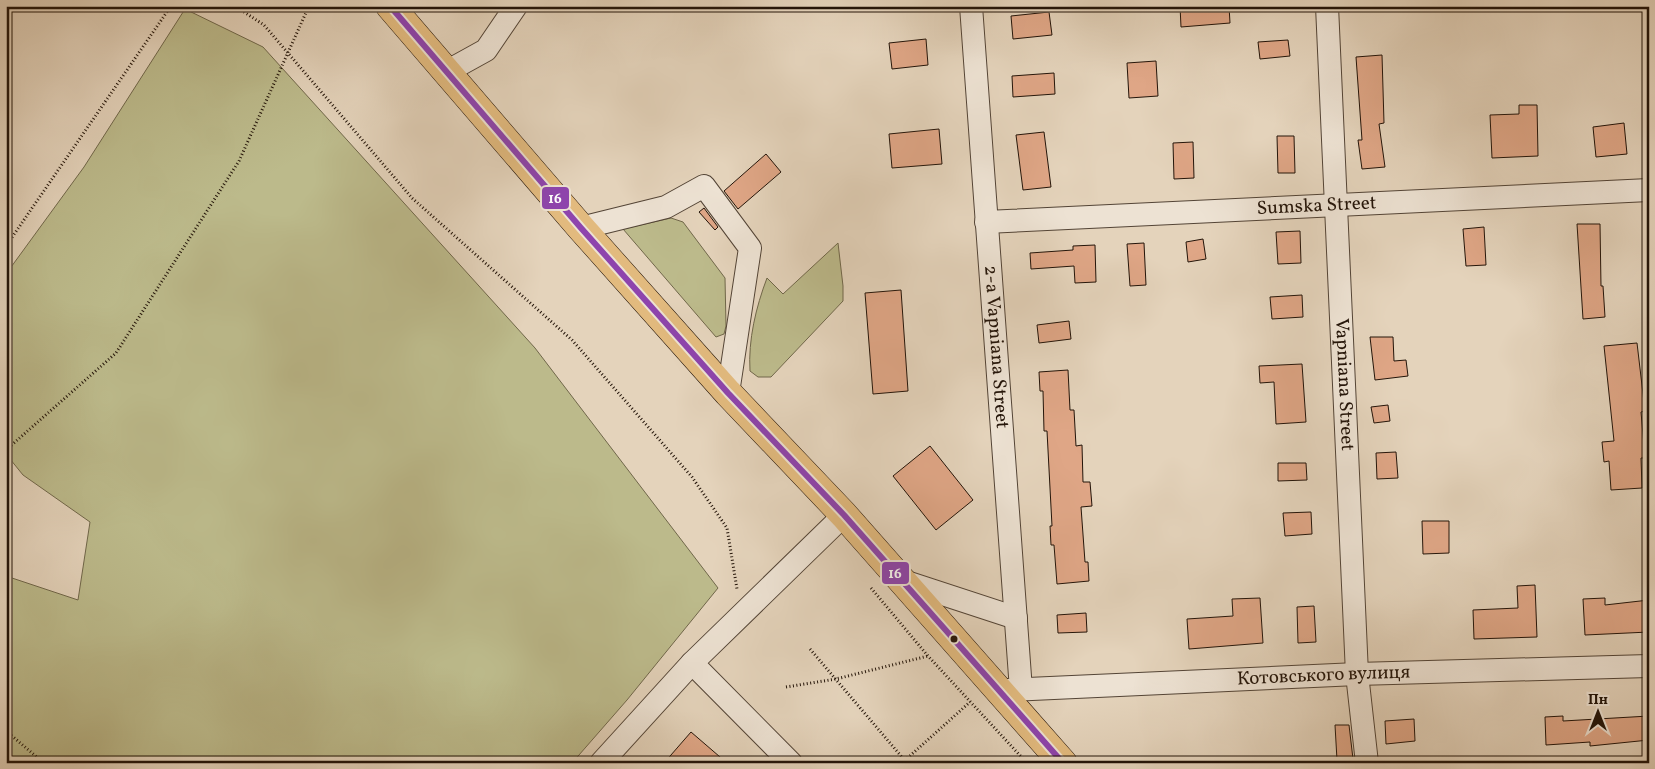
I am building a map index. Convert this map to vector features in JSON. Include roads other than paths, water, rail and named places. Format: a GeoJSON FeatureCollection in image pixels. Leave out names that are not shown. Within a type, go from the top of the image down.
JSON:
{"type":"FeatureCollection","features":[{"type":"Feature","properties":{"kind":"main road"},"geometry":{"type":"LineString","coordinates":[[390,6],[448,71],[581,228],[728,393],[844,514],[903,582],[1010,690],[1063,763]]}},
{"type":"Feature","properties":{"kind":"street"},"geometry":{"type":"LineString","coordinates":[[448,71],[486,50],[516,6]]}},
{"type":"Feature","properties":{"kind":"street","name":"2-a Vapniana Street"},"geometry":{"type":"LineString","coordinates":[[971,6],[1016,618],[1010,690]]}},
{"type":"Feature","properties":{"kind":"street","name":"Vapniana Street"},"geometry":{"type":"LineString","coordinates":[[1327,6],[1357,674],[1364,715],[1367,763]]}},
{"type":"Feature","properties":{"kind":"street"},"geometry":{"type":"LineString","coordinates":[[581,228],[666,207],[704,186],[750,248],[728,393]]}},
{"type":"Feature","properties":{"kind":"street","name":"Sumska Street"},"geometry":{"type":"LineString","coordinates":[[986,222],[1649,190]]}},
{"type":"Feature","properties":{"kind":"street"},"geometry":{"type":"LineString","coordinates":[[601,763],[692,663],[844,514]]}},
{"type":"Feature","properties":{"kind":"street"},"geometry":{"type":"LineString","coordinates":[[903,582],[1016,618]]}},
{"type":"Feature","properties":{"kind":"street"},"geometry":{"type":"LineString","coordinates":[[692,663],[791,763]]}},
{"type":"Feature","properties":{"kind":"street","name":"Котовського вулиця"},"geometry":{"type":"LineString","coordinates":[[1010,690],[1357,674],[1649,666]]}}]}
